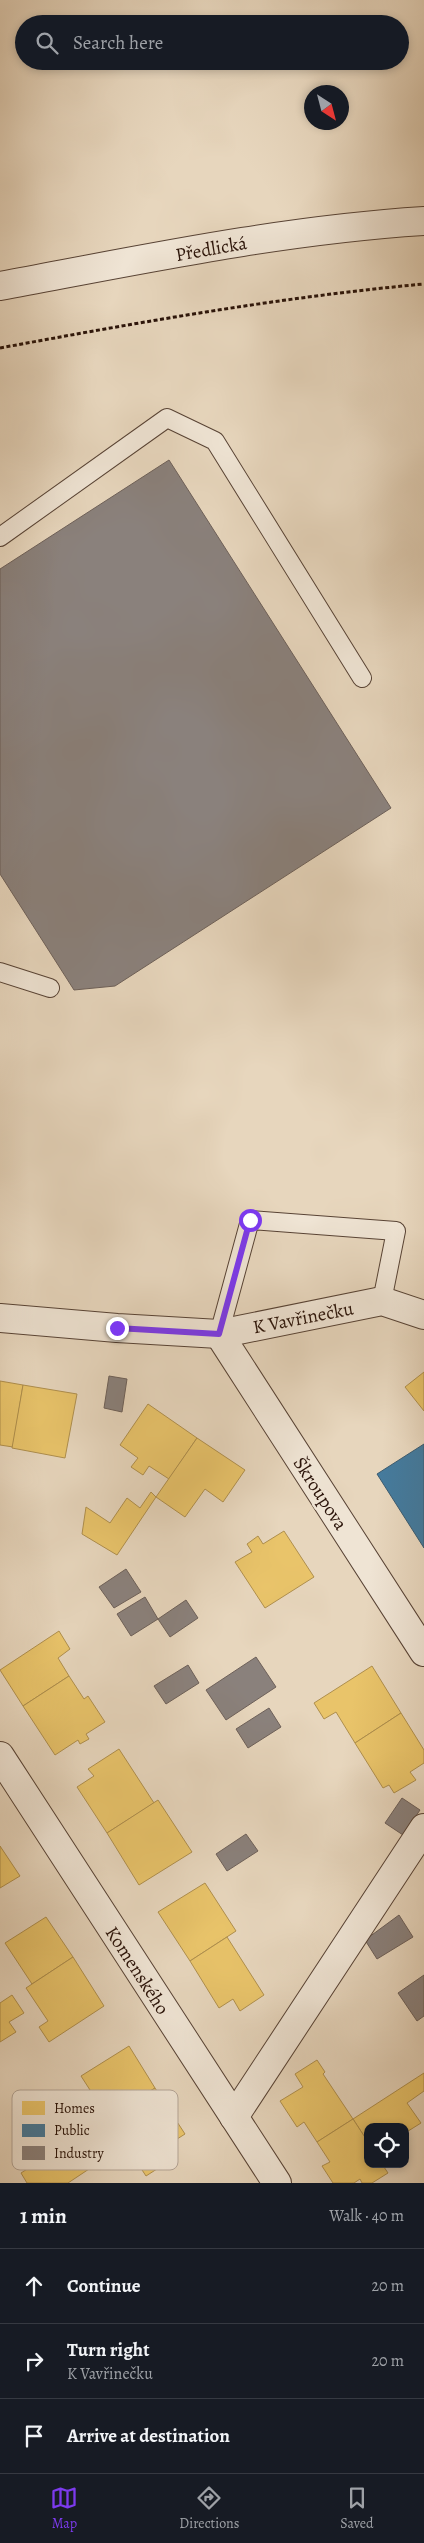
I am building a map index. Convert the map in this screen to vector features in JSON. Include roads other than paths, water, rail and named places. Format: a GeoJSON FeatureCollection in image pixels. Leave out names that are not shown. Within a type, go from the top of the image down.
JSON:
{"type":"FeatureCollection","features":[{"type":"Feature","properties":{"kind":"street","name":"Předlická"},"geometry":{"type":"LineString","coordinates":[[0,286],[228,244],[377,224],[424,221]]}},
{"type":"Feature","properties":{"kind":"street","name":"K Vavřinečku"},"geometry":{"type":"LineString","coordinates":[[0,1318],[219,1334],[382,1301],[424,1315]]}},
{"type":"Feature","properties":{"kind":"street","name":"Škroupova"},"geometry":{"type":"LineString","coordinates":[[219,1334],[424,1652]]}},
{"type":"Feature","properties":{"kind":"street","name":"Komenského"},"geometry":{"type":"LineString","coordinates":[[0,1756],[276,2183]]}},
{"type":"Feature","properties":{"kind":"street"},"geometry":{"type":"LineString","coordinates":[[234,2117],[424,1828]]}},
{"type":"Feature","properties":{"kind":"lane"},"geometry":{"type":"LineString","coordinates":[[0,537],[167,418],[215,441],[362,678]]}},
{"type":"Feature","properties":{"kind":"lane"},"geometry":{"type":"LineString","coordinates":[[0,972],[50,988]]}},
{"type":"Feature","properties":{"kind":"lane"},"geometry":{"type":"LineString","coordinates":[[219,1334],[250,1220],[396,1231],[382,1301]]}}]}
